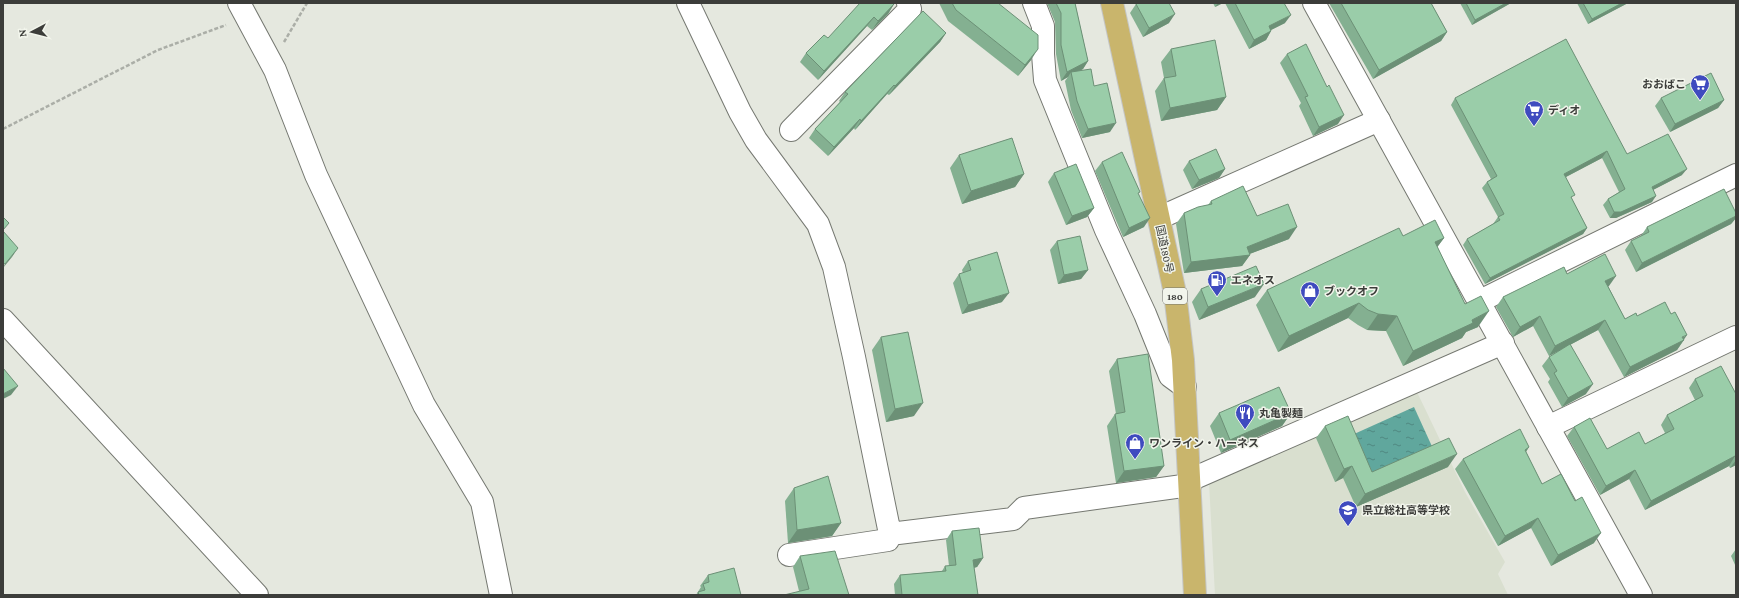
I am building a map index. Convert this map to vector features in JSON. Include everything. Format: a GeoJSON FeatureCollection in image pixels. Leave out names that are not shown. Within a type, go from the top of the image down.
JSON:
{"type":"FeatureCollection","features":[{"type":"Feature","properties":{"kind":"highway","name":"国道180号"},"geometry":{"type":"LineString","coordinates":[[1112,3],[1175,293],[1185,387],[1195,595]]}},
{"type":"Feature","properties":{"kind":"street"},"geometry":{"type":"LineString","coordinates":[[688,3],[740,112],[756,140],[818,224],[834,267],[890,534],[888,540],[790,555]]}},
{"type":"Feature","properties":{"kind":"street"},"geometry":{"type":"LineString","coordinates":[[791,130],[910,9],[908,3]]}},
{"type":"Feature","properties":{"kind":"street"},"geometry":{"type":"LineString","coordinates":[[1034,3],[1043,26],[1045,80],[1106,230],[1145,314],[1170,376],[1185,387]]}},
{"type":"Feature","properties":{"kind":"street"},"geometry":{"type":"LineString","coordinates":[[1314,3],[1480,301],[1641,595]]}},
{"type":"Feature","properties":{"kind":"street"},"geometry":{"type":"LineString","coordinates":[[243,10],[273,65],[316,176],[424,405],[482,502],[501,595]]}},
{"type":"Feature","properties":{"kind":"street"},"geometry":{"type":"LineString","coordinates":[[1159,218],[1379,120]]}},
{"type":"Feature","properties":{"kind":"street"},"geometry":{"type":"LineString","coordinates":[[1480,301],[1736,174]]}},
{"type":"Feature","properties":{"kind":"street"},"geometry":{"type":"LineString","coordinates":[[3,320],[257,595]]}},
{"type":"Feature","properties":{"kind":"street"},"geometry":{"type":"LineString","coordinates":[[1548,427],[1736,337]]}},
{"type":"Feature","properties":{"kind":"street"},"geometry":{"type":"LineString","coordinates":[[890,534],[1013,519],[1024,508],[1190,483],[1503,343]]}},
{"type":"Feature","properties":{"kind":"path"},"geometry":{"type":"LineString","coordinates":[[273,65],[294,24],[307,3]]}},
{"type":"Feature","properties":{"kind":"path"},"geometry":{"type":"LineString","coordinates":[[3,129],[158,50],[243,10]]}},
{"type":"Feature","properties":{"kind":"shaded area","name":"県立総社高等学校"},"geometry":{"type":"Polygon","coordinates":[[[1416,390],[1465,492],[1505,562],[1498,574],[1508,595],[1215,595],[1209,482],[1416,390]]]}},
{"type":"Feature","properties":{"kind":"water"},"geometry":{"type":"Polygon","coordinates":[[[1414,407],[1435,453],[1363,484],[1343,439],[1414,407]]]}},
{"type":"Feature","properties":{"kind":"building"},"geometry":{"type":"Polygon","coordinates":[[[860,3],[894,4],[878,21],[874,17],[824,71],[806,53],[824,35],[828,38],[860,3]]]}},
{"type":"Feature","properties":{"kind":"building"},"geometry":{"type":"Polygon","coordinates":[[[952,3],[998,3],[1038,35],[1038,49],[1025,65],[956,10],[952,3]]]}},
{"type":"Feature","properties":{"kind":"building"},"geometry":{"type":"Polygon","coordinates":[[[1056,3],[1075,3],[1088,61],[1067,72],[1061,45],[1061,13],[1056,3]]]}},
{"type":"Feature","properties":{"kind":"building"},"geometry":{"type":"Polygon","coordinates":[[[1169,3],[1175,14],[1149,28],[1136,4],[1169,3]]]}},
{"type":"Feature","properties":{"kind":"building"},"geometry":{"type":"Polygon","coordinates":[[[1235,3],[1284,3],[1291,15],[1269,26],[1271,31],[1254,40],[1235,3]]]}},
{"type":"Feature","properties":{"kind":"building"},"geometry":{"type":"Polygon","coordinates":[[[1341,3],[1431,3],[1447,32],[1379,70],[1341,3]]]}},
{"type":"Feature","properties":{"kind":"building"},"geometry":{"type":"Polygon","coordinates":[[[1466,3],[1506,3],[1475,20],[1466,3]]]}},
{"type":"Feature","properties":{"kind":"building"},"geometry":{"type":"Polygon","coordinates":[[[1583,3],[1622,3],[1592,19],[1583,3]]]}},
{"type":"Feature","properties":{"kind":"building"},"geometry":{"type":"Polygon","coordinates":[[[923,11],[946,33],[834,147],[815,129],[848,94],[845,92],[923,11]]]}},
{"type":"Feature","properties":{"kind":"building"},"geometry":{"type":"Polygon","coordinates":[[[1566,39],[1627,154],[1668,134],[1687,169],[1652,187],[1656,196],[1621,212],[1614,212],[1608,199],[1625,189],[1607,151],[1564,174],[1575,195],[1571,197],[1587,228],[1490,278],[1467,239],[1500,220],[1498,217],[1504,214],[1487,182],[1497,176],[1455,98],[1566,39]]]}},
{"type":"Feature","properties":{"kind":"building"},"geometry":{"type":"Polygon","coordinates":[[[1215,40],[1226,97],[1170,108],[1164,78],[1176,76],[1171,49],[1215,40]]]}},
{"type":"Feature","properties":{"kind":"building"},"geometry":{"type":"Polygon","coordinates":[[[1306,44],[1327,87],[1329,85],[1344,115],[1319,127],[1305,97],[1308,96],[1287,54],[1306,44]]]}},
{"type":"Feature","properties":{"kind":"building"},"geometry":{"type":"Polygon","coordinates":[[[1091,69],[1094,86],[1107,83],[1116,123],[1088,129],[1077,101],[1071,72],[1091,69]]]}},
{"type":"Feature","properties":{"kind":"building"},"geometry":{"type":"Polygon","coordinates":[[[1711,73],[1724,100],[1675,124],[1661,98],[1711,73]]]}},
{"type":"Feature","properties":{"kind":"building"},"geometry":{"type":"Polygon","coordinates":[[[1012,138],[1024,174],[971,191],[959,155],[1012,138]]]}},
{"type":"Feature","properties":{"kind":"building"},"geometry":{"type":"Polygon","coordinates":[[[1216,149],[1225,169],[1199,180],[1189,161],[1216,149]]]}},
{"type":"Feature","properties":{"kind":"building"},"geometry":{"type":"Polygon","coordinates":[[[1122,152],[1140,192],[1138,193],[1150,218],[1129,228],[1102,162],[1122,152]]]}},
{"type":"Feature","properties":{"kind":"building"},"geometry":{"type":"Polygon","coordinates":[[[1076,164],[1094,208],[1072,216],[1054,173],[1076,164]]]}},
{"type":"Feature","properties":{"kind":"building"},"geometry":{"type":"Polygon","coordinates":[[[1243,186],[1257,216],[1288,204],[1297,227],[1247,247],[1250,255],[1191,262],[1184,213],[1198,207],[1212,204],[1211,201],[1243,186]]]}},
{"type":"Feature","properties":{"kind":"building"},"geometry":{"type":"Polygon","coordinates":[[[1724,189],[1736,213],[1736,216],[1642,263],[1631,241],[1649,232],[1647,227],[1724,189]]]}},
{"type":"Feature","properties":{"kind":"building"},"geometry":{"type":"Polygon","coordinates":[[[3,217],[9,223],[3,230],[3,217]]]}},
{"type":"Feature","properties":{"kind":"building"},"geometry":{"type":"Polygon","coordinates":[[[1435,220],[1444,238],[1435,242],[1465,304],[1481,296],[1489,311],[1472,320],[1473,323],[1413,351],[1397,316],[1378,314],[1368,310],[1359,303],[1289,336],[1267,290],[1399,228],[1403,236],[1435,220]]]}},
{"type":"Feature","properties":{"kind":"building"},"geometry":{"type":"Polygon","coordinates":[[[3,231],[18,248],[5,264],[3,263],[3,231]]]}},
{"type":"Feature","properties":{"kind":"building"},"geometry":{"type":"Polygon","coordinates":[[[1080,236],[1088,270],[1064,275],[1057,241],[1080,236]]]}},
{"type":"Feature","properties":{"kind":"building"},"geometry":{"type":"Polygon","coordinates":[[[997,252],[1009,293],[968,305],[959,274],[971,270],[968,261],[997,252]]]}},
{"type":"Feature","properties":{"kind":"building"},"geometry":{"type":"Polygon","coordinates":[[[1605,254],[1616,276],[1605,281],[1625,319],[1636,313],[1637,316],[1665,302],[1671,314],[1675,312],[1687,335],[1682,337],[1684,340],[1630,367],[1605,320],[1555,346],[1540,316],[1520,327],[1503,297],[1564,267],[1567,274],[1605,254]]]}},
{"type":"Feature","properties":{"kind":"building"},"geometry":{"type":"Polygon","coordinates":[[[1256,266],[1264,284],[1208,307],[1201,289],[1256,266]]]}},
{"type":"Feature","properties":{"kind":"building"},"geometry":{"type":"Polygon","coordinates":[[[908,332],[923,403],[895,409],[881,337],[908,332]]]}},
{"type":"Feature","properties":{"kind":"building"},"geometry":{"type":"Polygon","coordinates":[[[1570,344],[1593,384],[1568,398],[1554,373],[1557,371],[1549,357],[1570,344]]]}},
{"type":"Feature","properties":{"kind":"building"},"geometry":{"type":"Polygon","coordinates":[[[1148,354],[1164,466],[1124,471],[1115,414],[1125,412],[1117,359],[1148,354]]]}},
{"type":"Feature","properties":{"kind":"building"},"geometry":{"type":"Polygon","coordinates":[[[1721,366],[1736,394],[1736,458],[1735,456],[1651,501],[1635,470],[1606,486],[1574,427],[1590,418],[1607,449],[1639,432],[1645,444],[1674,429],[1667,415],[1703,396],[1695,379],[1721,366]]]}},
{"type":"Feature","properties":{"kind":"building"},"geometry":{"type":"Polygon","coordinates":[[[3,368],[18,386],[3,394],[3,368]]]}},
{"type":"Feature","properties":{"kind":"building"},"geometry":{"type":"Polygon","coordinates":[[[1279,387],[1291,413],[1230,440],[1219,413],[1279,387]]]}},
{"type":"Feature","properties":{"kind":"building"},"geometry":{"type":"Polygon","coordinates":[[[1348,416],[1372,472],[1449,438],[1457,454],[1365,494],[1352,466],[1344,469],[1325,426],[1348,416]]]}},
{"type":"Feature","properties":{"kind":"building"},"geometry":{"type":"Polygon","coordinates":[[[1520,429],[1529,447],[1525,450],[1542,484],[1561,474],[1575,501],[1582,497],[1601,533],[1558,555],[1538,518],[1505,536],[1463,459],[1520,429]]]}},
{"type":"Feature","properties":{"kind":"building"},"geometry":{"type":"Polygon","coordinates":[[[828,476],[841,523],[797,530],[794,488],[828,476]]]}},
{"type":"Feature","properties":{"kind":"building"},"geometry":{"type":"Polygon","coordinates":[[[979,528],[983,558],[973,560],[978,595],[902,595],[900,575],[946,571],[945,566],[956,565],[952,531],[979,528]]]}},
{"type":"Feature","properties":{"kind":"building"},"geometry":{"type":"Polygon","coordinates":[[[835,551],[849,595],[784,595],[809,589],[800,556],[835,551]]]}},
{"type":"Feature","properties":{"kind":"building"},"geometry":{"type":"Polygon","coordinates":[[[734,568],[741,595],[699,595],[698,592],[705,590],[703,584],[709,582],[708,575],[734,568]]]}},
{"type":"Feature","properties":{"kind":"place","name":"おおばこ"},"geometry":{"type":"Point","coordinates":[1700,101]}},
{"type":"Feature","properties":{"kind":"place","name":"ディオ"},"geometry":{"type":"Point","coordinates":[1534,127]}},
{"type":"Feature","properties":{"kind":"place","name":"エネオス"},"geometry":{"type":"Point","coordinates":[1217,297]}},
{"type":"Feature","properties":{"kind":"place","name":"ブックオフ"},"geometry":{"type":"Point","coordinates":[1310,308]}},
{"type":"Feature","properties":{"kind":"place","name":"丸亀製麺"},"geometry":{"type":"Point","coordinates":[1245,430]}},
{"type":"Feature","properties":{"kind":"place","name":"ワンライン・ハーネス"},"geometry":{"type":"Point","coordinates":[1135,460]}},
{"type":"Feature","properties":{"kind":"place","name":"県立総社高等学校"},"geometry":{"type":"Point","coordinates":[1348,527]}}]}
